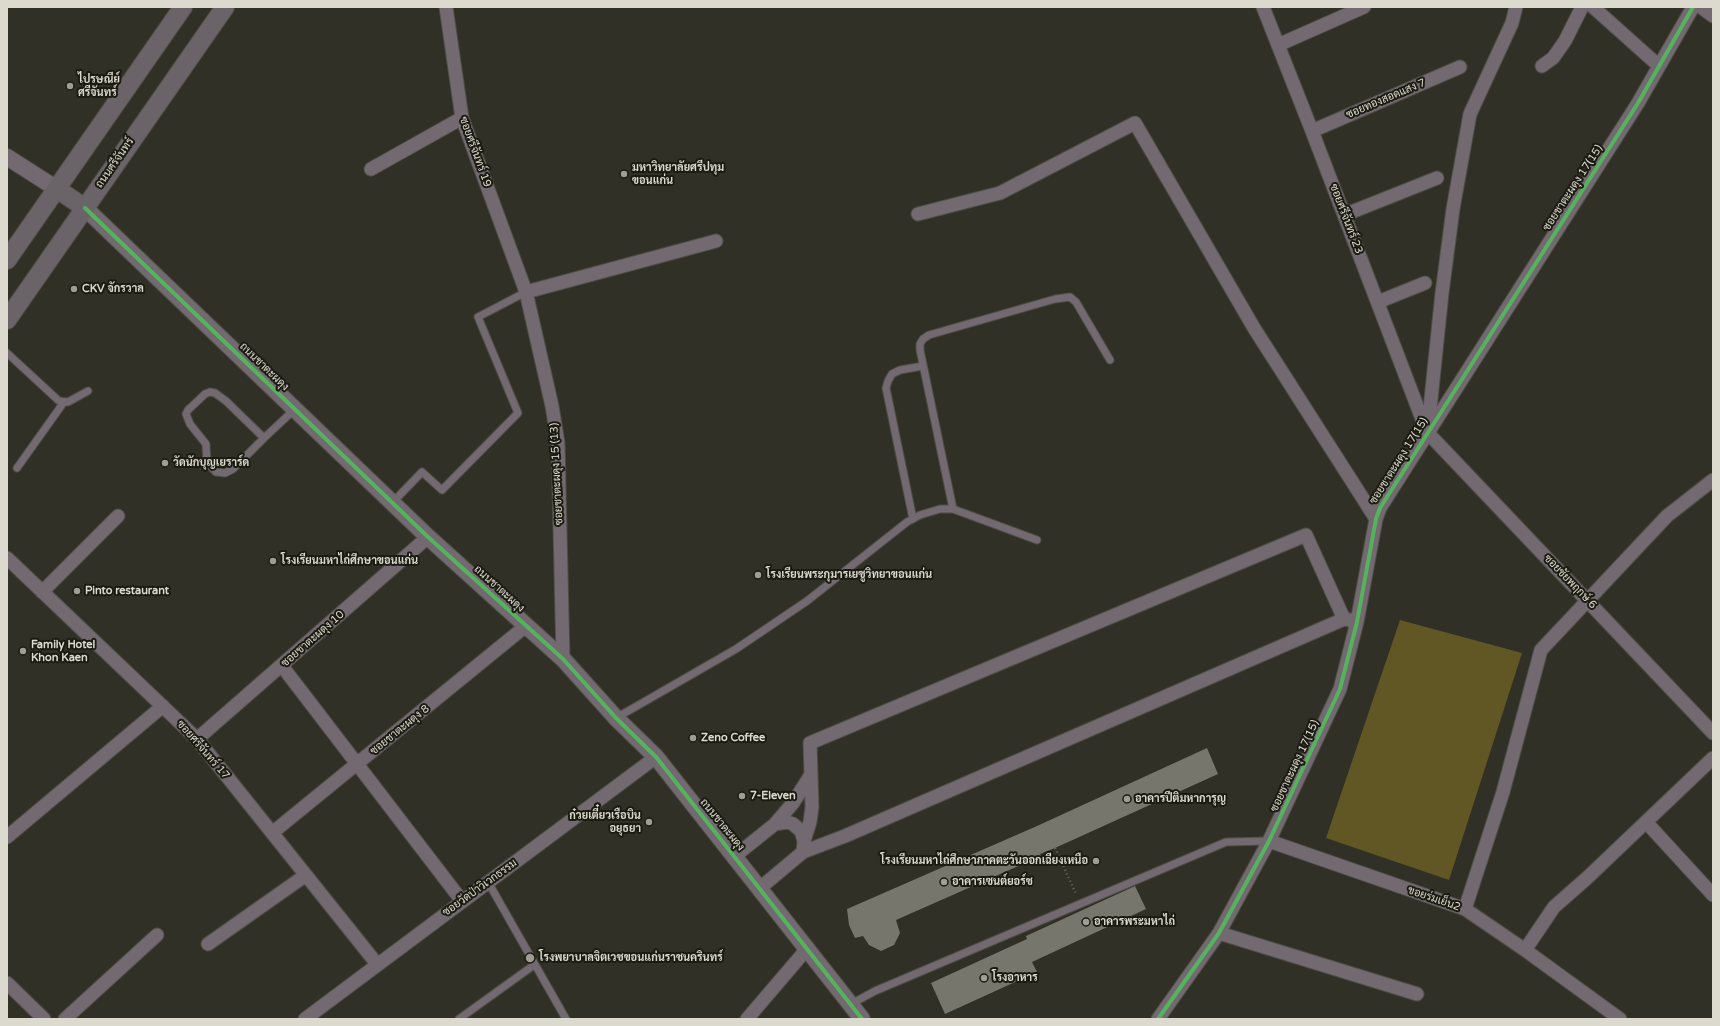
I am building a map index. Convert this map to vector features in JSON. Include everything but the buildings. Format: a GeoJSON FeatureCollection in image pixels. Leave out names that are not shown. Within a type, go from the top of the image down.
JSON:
{"type":"FeatureCollection","features":[{"type":"Feature","properties":{"kind":"main road"},"geometry":{"type":"LineString","coordinates":[[7,260],[183,7]]}},
{"type":"Feature","properties":{"kind":"main road","name":"ถนนศรีจันทร์"},"geometry":{"type":"LineString","coordinates":[[7,320],[225,7]]}},
{"type":"Feature","properties":{"kind":"main road","name":"ถนนชาตะผดุง"},"geometry":{"type":"LineString","coordinates":[[57,189],[85,208]]}},
{"type":"Feature","properties":{"kind":"street","name":"ซอยศรีจันทร์ 19"},"geometry":{"type":"LineString","coordinates":[[446,7],[462,118],[526,292]]}},
{"type":"Feature","properties":{"kind":"street","name":"ซอยศรีจันทร์ 23"},"geometry":{"type":"LineString","coordinates":[[1263,7],[1427,432]]}},
{"type":"Feature","properties":{"kind":"street"},"geometry":{"type":"LineString","coordinates":[[1278,45],[1364,7]]}},
{"type":"Feature","properties":{"kind":"street"},"geometry":{"type":"LineString","coordinates":[[1427,432],[1442,293],[1470,114],[1512,23],[1516,7]]}},
{"type":"Feature","properties":{"kind":"street"},"geometry":{"type":"LineString","coordinates":[[1542,66],[1553,58],[1565,41],[1582,7]]}},
{"type":"Feature","properties":{"kind":"street"},"geometry":{"type":"LineString","coordinates":[[1593,7],[1659,66]]}},
{"type":"Feature","properties":{"kind":"street","name":"ซอยชาตะผดุง 17(15)"},"geometry":{"type":"LineString","coordinates":[[1158,1019],[1219,933],[1269,841],[1340,689],[1357,622],[1376,519],[1380,508],[1633,110],[1693,7]]}},
{"type":"Feature","properties":{"kind":"street"},"geometry":{"type":"LineString","coordinates":[[1701,7],[1713,16]]}},
{"type":"Feature","properties":{"kind":"street","name":"ซอยทองสอดแสง 7"},"geometry":{"type":"LineString","coordinates":[[1312,131],[1460,67]]}},
{"type":"Feature","properties":{"kind":"street"},"geometry":{"type":"LineString","coordinates":[[371,169],[462,118]]}},
{"type":"Feature","properties":{"kind":"street"},"geometry":{"type":"LineString","coordinates":[[918,214],[1000,193],[1135,123],[1254,328],[1376,519]]}},
{"type":"Feature","properties":{"kind":"street","name":"ถนนชาตะผดุง"},"geometry":{"type":"LineString","coordinates":[[7,157],[57,189]]}},
{"type":"Feature","properties":{"kind":"street"},"geometry":{"type":"LineString","coordinates":[[1344,214],[1437,178]]}},
{"type":"Feature","properties":{"kind":"street","name":"ถนนชาตะผดุง"},"geometry":{"type":"LineString","coordinates":[[85,208],[428,537],[563,659],[616,718],[656,757],[760,888],[806,950],[862,1019]]}},
{"type":"Feature","properties":{"kind":"street"},"geometry":{"type":"LineString","coordinates":[[526,292],[716,241]]}},
{"type":"Feature","properties":{"kind":"street"},"geometry":{"type":"LineString","coordinates":[[1378,302],[1425,283]]}},
{"type":"Feature","properties":{"kind":"street","name":"ซอยชาตะผดุง 15 (13)"},"geometry":{"type":"LineString","coordinates":[[526,292],[552,406],[558,443],[563,659]]}},
{"type":"Feature","properties":{"kind":"street","name":"ซอยชัยพฤกษ์ 6"},"geometry":{"type":"LineString","coordinates":[[1427,432],[1713,733]]}},
{"type":"Feature","properties":{"kind":"street"},"geometry":{"type":"LineString","coordinates":[[1465,909],[1503,792],[1541,650],[1668,516],[1713,480]]}},
{"type":"Feature","properties":{"kind":"street"},"geometry":{"type":"LineString","coordinates":[[42,592],[118,516]]}},
{"type":"Feature","properties":{"kind":"street"},"geometry":{"type":"LineString","coordinates":[[804,847],[812,807],[810,743],[1306,534],[1344,618]]}},
{"type":"Feature","properties":{"kind":"street","name":"ซอยชาตะผดุง 10"},"geometry":{"type":"LineString","coordinates":[[197,739],[428,537]]}},
{"type":"Feature","properties":{"kind":"street","name":"ซอยศรีจันทร์ 17"},"geometry":{"type":"LineString","coordinates":[[7,558],[197,739],[377,964]]}},
{"type":"Feature","properties":{"kind":"street"},"geometry":{"type":"LineString","coordinates":[[760,888],[804,847],[845,836],[1344,618],[1357,622]]}},
{"type":"Feature","properties":{"kind":"street","name":"ซอยชาตะผดุง 8"},"geometry":{"type":"LineString","coordinates":[[272,833],[527,625]]}},
{"type":"Feature","properties":{"kind":"street"},"geometry":{"type":"LineString","coordinates":[[282,666],[462,900]]}},
{"type":"Feature","properties":{"kind":"street"},"geometry":{"type":"LineString","coordinates":[[7,837],[163,706]]}},
{"type":"Feature","properties":{"kind":"street","name":"ซอยวัดป่าวิเวกธรรม"},"geometry":{"type":"LineString","coordinates":[[304,1019],[656,757]]}},
{"type":"Feature","properties":{"kind":"street"},"geometry":{"type":"LineString","coordinates":[[1525,950],[1554,907],[1713,758]]}},
{"type":"Feature","properties":{"kind":"street"},"geometry":{"type":"LineString","coordinates":[[735,856],[775,824],[794,803],[810,776]]}},
{"type":"Feature","properties":{"kind":"street"},"geometry":{"type":"LineString","coordinates":[[775,824],[783,822],[793,824],[800,831],[804,847]]}},
{"type":"Feature","properties":{"kind":"street"},"geometry":{"type":"LineString","coordinates":[[1646,822],[1713,895]]}},
{"type":"Feature","properties":{"kind":"street","name":"ขอยร่มเย็น2"},"geometry":{"type":"LineString","coordinates":[[1269,841],[1465,909],[1525,950],[1620,1019]]}},
{"type":"Feature","properties":{"kind":"street"},"geometry":{"type":"LineString","coordinates":[[208,944],[306,876]]}},
{"type":"Feature","properties":{"kind":"street"},"geometry":{"type":"LineString","coordinates":[[1219,933],[1417,994]]}},
{"type":"Feature","properties":{"kind":"street"},"geometry":{"type":"LineString","coordinates":[[65,1019],[157,935]]}},
{"type":"Feature","properties":{"kind":"street"},"geometry":{"type":"LineString","coordinates":[[747,1019],[806,950]]}},
{"type":"Feature","properties":{"kind":"street"},"geometry":{"type":"LineString","coordinates":[[7,984],[44,1019]]}},
{"type":"Feature","properties":{"kind":"lane"},"geometry":{"type":"LineString","coordinates":[[393,502],[422,472],[442,490],[518,413],[478,317],[526,292]]}},
{"type":"Feature","properties":{"kind":"lane"},"geometry":{"type":"LineString","coordinates":[[953,509],[923,366],[920,344],[923,339],[929,334],[1062,297],[1070,297],[1076,302],[1110,360]]}},
{"type":"Feature","properties":{"kind":"lane"},"geometry":{"type":"LineString","coordinates":[[7,353],[54,397],[64,402],[68,402],[88,391]]}},
{"type":"Feature","properties":{"kind":"lane"},"geometry":{"type":"LineString","coordinates":[[913,519],[886,388],[892,374],[900,370],[923,366]]}},
{"type":"Feature","properties":{"kind":"lane"},"geometry":{"type":"LineString","coordinates":[[264,438],[226,401],[215,393],[210,392],[205,394],[188,410],[186,414],[190,424],[206,444],[207,463],[216,472],[226,473],[233,469],[295,409]]}},
{"type":"Feature","properties":{"kind":"lane"},"geometry":{"type":"LineString","coordinates":[[17,468],[64,402]]}},
{"type":"Feature","properties":{"kind":"lane"},"geometry":{"type":"LineString","coordinates":[[616,718],[736,648],[807,601],[913,519],[940,509],[953,509],[1038,540]]}},
{"type":"Feature","properties":{"kind":"lane"},"geometry":{"type":"LineString","coordinates":[[851,1004],[875,991],[1226,842],[1269,841]]}},
{"type":"Feature","properties":{"kind":"lane"},"geometry":{"type":"LineString","coordinates":[[488,882],[498,897],[534,965],[566,1019]]}},
{"type":"Feature","properties":{"kind":"lane"},"geometry":{"type":"LineString","coordinates":[[459,1019],[534,965]]}},
{"type":"Feature","properties":{"kind":"path"},"geometry":{"type":"LineString","coordinates":[[1055,848],[1080,904]]}},
{"type":"Feature","properties":{"kind":"shaded area"},"geometry":{"type":"Polygon","coordinates":[[[1400,620],[1522,653],[1449,880],[1326,838],[1400,620]]]}},
{"type":"Feature","properties":{"kind":"cycle path"},"geometry":{"type":"LineString","coordinates":[[1158,1019],[1219,933],[1269,841],[1340,689],[1357,622],[1376,519],[1380,508],[1638,103],[1693,7]]}},
{"type":"Feature","properties":{"kind":"cycle path"},"geometry":{"type":"LineString","coordinates":[[85,208],[428,537],[563,659],[616,718],[656,757],[862,1019]]}},
{"type":"Feature","properties":{"kind":"place","name":"ไปรษณีย์ ศรีจันทร์"},"geometry":{"type":"Point","coordinates":[70,86]}},
{"type":"Feature","properties":{"kind":"place","name":"มหาวิทยาลัยศรีปทุม ขอนแก่น"},"geometry":{"type":"Point","coordinates":[624,174]}},
{"type":"Feature","properties":{"kind":"place","name":"CKV จักรวาล"},"geometry":{"type":"Point","coordinates":[74,289]}},
{"type":"Feature","properties":{"kind":"place","name":"วัดนักบุญเยราร์ด"},"geometry":{"type":"Point","coordinates":[165,463]}},
{"type":"Feature","properties":{"kind":"place","name":"โรงเรียนมหาไถ่ศึกษาขอนแก่น"},"geometry":{"type":"Point","coordinates":[273,561]}},
{"type":"Feature","properties":{"kind":"place","name":"โรงเรียนพระกุมารเยซูวิทยาขอนแก่น"},"geometry":{"type":"Point","coordinates":[758,575]}},
{"type":"Feature","properties":{"kind":"place","name":"Pinto restaurant"},"geometry":{"type":"Point","coordinates":[77,591]}},
{"type":"Feature","properties":{"kind":"place","name":"Family Hotel Khon Kaen"},"geometry":{"type":"Point","coordinates":[23,651]}},
{"type":"Feature","properties":{"kind":"place","name":"Zeno Coffee"},"geometry":{"type":"Point","coordinates":[693,738]}},
{"type":"Feature","properties":{"kind":"place","name":"7-Eleven"},"geometry":{"type":"Point","coordinates":[742,796]}},
{"type":"Feature","properties":{"kind":"place","name":"อาคารปีติมหาการุญ"},"geometry":{"type":"Point","coordinates":[1127,799]}},
{"type":"Feature","properties":{"kind":"place","name":"ก๋วยเตี๋ยวเรือบิน อยุธยา"},"geometry":{"type":"Point","coordinates":[649,822]}},
{"type":"Feature","properties":{"kind":"place","name":"โรงเรียนมหาไถ่ศึกษาภาคตะวันออกเฉียงเหนือ"},"geometry":{"type":"Point","coordinates":[1096,861]}},
{"type":"Feature","properties":{"kind":"place","name":"อาคารเซนต์ยอร์ช"},"geometry":{"type":"Point","coordinates":[944,882]}},
{"type":"Feature","properties":{"kind":"place","name":"อาคารพระมหาไถ่"},"geometry":{"type":"Point","coordinates":[1086,922]}},
{"type":"Feature","properties":{"kind":"place","name":"โรงพยาบาลจิตเวชขอนแก่นราชนครินทร์"},"geometry":{"type":"Point","coordinates":[530,958]}},
{"type":"Feature","properties":{"kind":"place","name":"โรงอาหาร"},"geometry":{"type":"Point","coordinates":[984,978]}}]}
